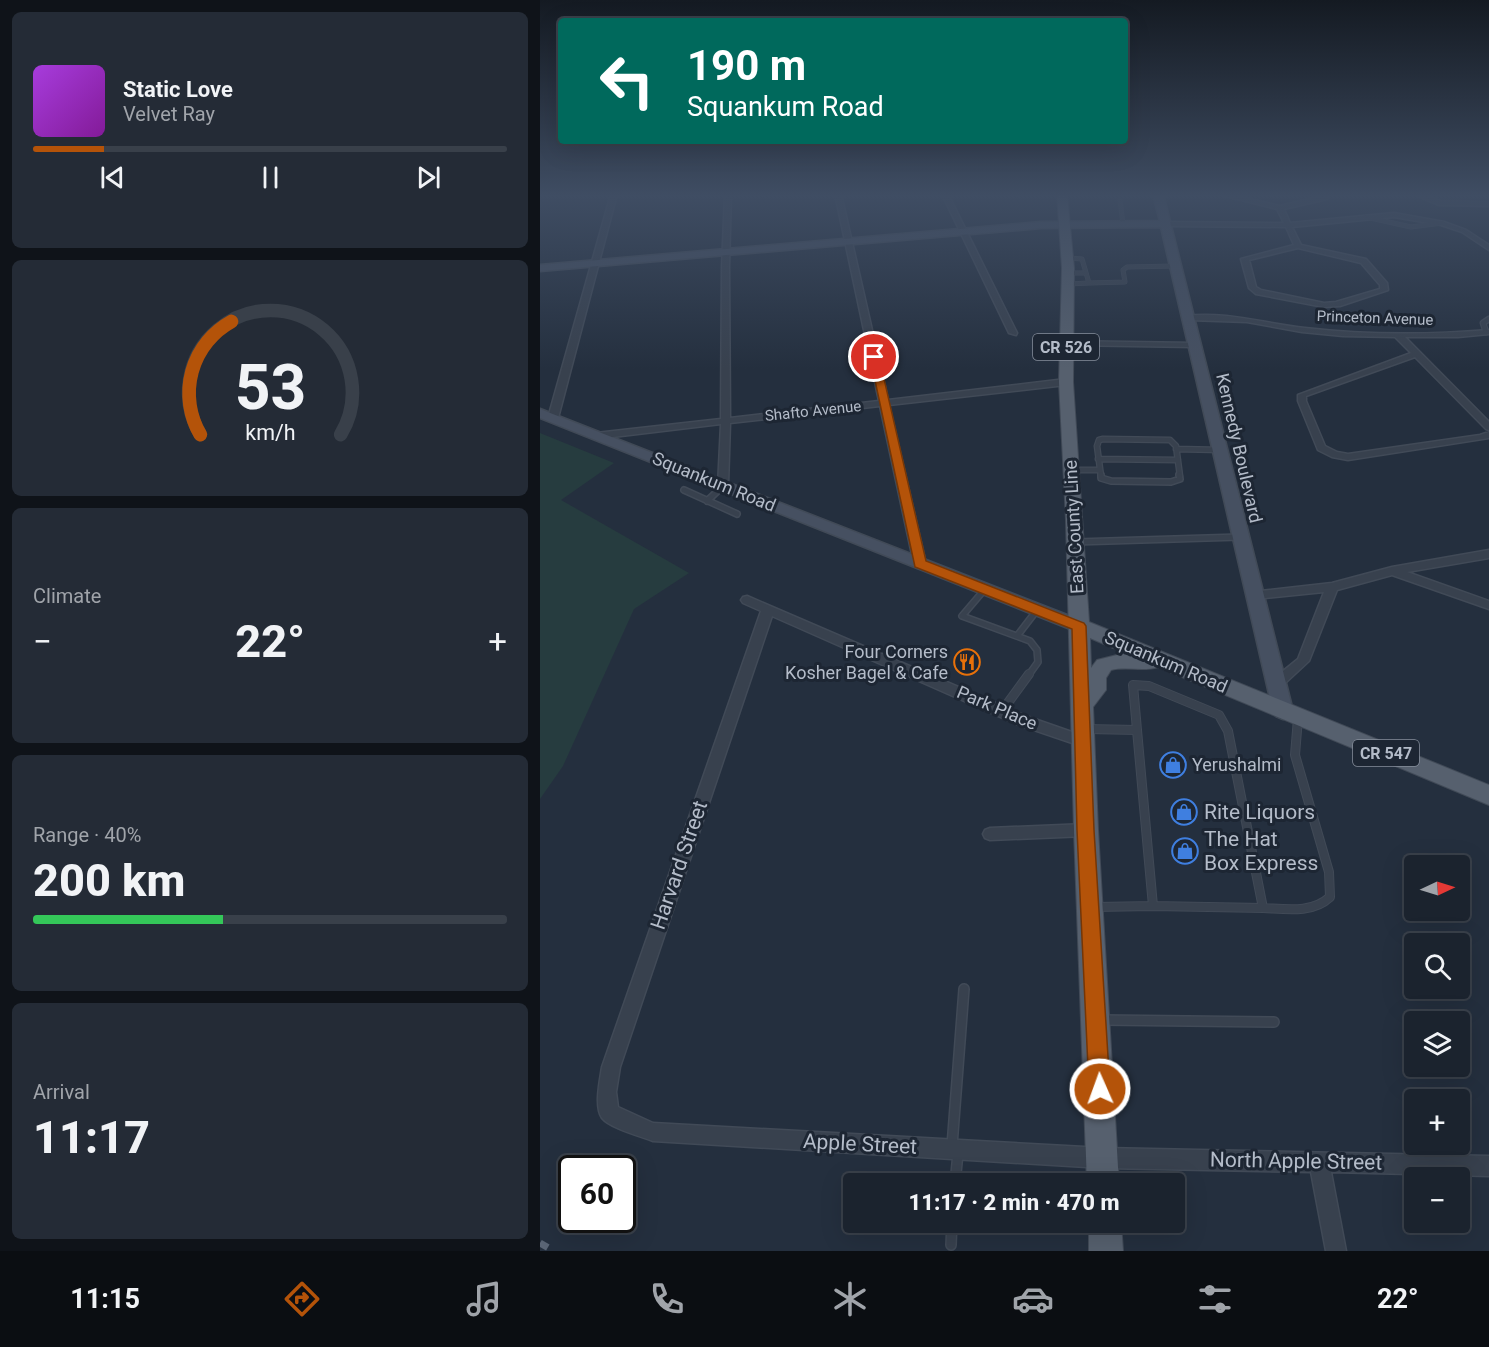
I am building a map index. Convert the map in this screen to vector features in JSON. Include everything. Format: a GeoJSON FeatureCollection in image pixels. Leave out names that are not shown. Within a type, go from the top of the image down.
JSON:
{"type":"FeatureCollection","features":[{"type":"Feature","properties":{"kind":"main road","name":"East County Line"},"geometry":{"type":"LineString","coordinates":[[1067,252],[1066,382],[1083,704],[1089,907],[1097,1020],[1103,1171]]}},
{"type":"Feature","properties":{"kind":"main road","name":"Squankum Road"},"geometry":{"type":"LineString","coordinates":[[1079,626],[1489,795]]}},
{"type":"Feature","properties":{"kind":"main road"},"geometry":{"type":"LineString","coordinates":[[1083,704],[1096,690],[1098,671],[1111,661],[1163,661]]}},
{"type":"Feature","properties":{"kind":"main road"},"geometry":{"type":"LineString","coordinates":[[1105,1233],[1106,1251]]}},
{"type":"Feature","properties":{"kind":"street"},"geometry":{"type":"LineString","coordinates":[[547,415],[599,252]]}},
{"type":"Feature","properties":{"kind":"street"},"geometry":{"type":"LineString","coordinates":[[540,268],[720,252]]}},
{"type":"Feature","properties":{"kind":"street"},"geometry":{"type":"LineString","coordinates":[[723,486],[727,421],[724,252]]}},
{"type":"Feature","properties":{"kind":"street"},"geometry":{"type":"LineString","coordinates":[[851,252],[920,564]]}},
{"type":"Feature","properties":{"kind":"street"},"geometry":{"type":"LineString","coordinates":[[974,252],[1013,333]]}},
{"type":"Feature","properties":{"kind":"street","name":"Kennedy Boulevard"},"geometry":{"type":"LineString","coordinates":[[1172,252],[1277,683],[1291,714]]}},
{"type":"Feature","properties":{"kind":"street"},"geometry":{"type":"LineString","coordinates":[[1274,252],[1245,260],[1253,288],[1259,292],[1324,305],[1336,304],[1384,290],[1384,285],[1363,261],[1326,252]]}},
{"type":"Feature","properties":{"kind":"street","name":"Princeton Avenue"},"geometry":{"type":"LineString","coordinates":[[1189,318],[1247,320],[1323,333],[1488,332]]}},
{"type":"Feature","properties":{"kind":"street"},"geometry":{"type":"LineString","coordinates":[[1398,334],[1489,427]]}},
{"type":"Feature","properties":{"kind":"street"},"geometry":{"type":"LineString","coordinates":[[1066,343],[1195,345]]}},
{"type":"Feature","properties":{"kind":"street"},"geometry":{"type":"LineString","coordinates":[[1417,354],[1302,395],[1302,401],[1321,448],[1335,455],[1348,457],[1482,438],[1489,435]]}},
{"type":"Feature","properties":{"kind":"street","name":"Shafto Avenue"},"geometry":{"type":"LineString","coordinates":[[596,436],[1066,382]]}},
{"type":"Feature","properties":{"kind":"street","name":"Squankum Road"},"geometry":{"type":"LineString","coordinates":[[547,415],[1079,626]]}},
{"type":"Feature","properties":{"kind":"street"},"geometry":{"type":"LineString","coordinates":[[1255,595],[1332,587],[1392,571],[1489,554]]}},
{"type":"Feature","properties":{"kind":"street"},"geometry":{"type":"LineString","coordinates":[[1392,571],[1489,605]]}},
{"type":"Feature","properties":{"kind":"street"},"geometry":{"type":"LineString","coordinates":[[1277,683],[1303,661],[1332,587]]}},
{"type":"Feature","properties":{"kind":"street","name":"Park Place"},"geometry":{"type":"LineString","coordinates":[[747,600],[1002,711],[1084,736]]}},
{"type":"Feature","properties":{"kind":"street","name":"Harvard Street"},"geometry":{"type":"LineString","coordinates":[[620,1119],[609,1112],[607,1092],[611,1067],[768,609]]}},
{"type":"Feature","properties":{"kind":"street"},"geometry":{"type":"LineString","coordinates":[[990,834],[1086,830]]}},
{"type":"Feature","properties":{"kind":"street","name":"Apple Street"},"geometry":{"type":"LineString","coordinates":[[620,1119],[653,1132],[955,1149],[1103,1171]]}},
{"type":"Feature","properties":{"kind":"street"},"geometry":{"type":"LineString","coordinates":[[1319,1161],[1336,1251]]}},
{"type":"Feature","properties":{"kind":"street","name":"North Apple Street"},"geometry":{"type":"LineString","coordinates":[[1103,1171],[1319,1161],[1489,1166]]}},
{"type":"Feature","properties":{"kind":"lane"},"geometry":{"type":"LineString","coordinates":[[1067,258],[1082,259],[1089,283]]}},
{"type":"Feature","properties":{"kind":"lane"},"geometry":{"type":"LineString","coordinates":[[1067,278],[1089,283],[1125,282],[1123,270],[1127,267],[1175,266]]}},
{"type":"Feature","properties":{"kind":"lane"},"geometry":{"type":"LineString","coordinates":[[1067,278],[1086,273]]}},
{"type":"Feature","properties":{"kind":"lane"},"geometry":{"type":"LineString","coordinates":[[1488,332],[1483,323],[1489,319]]}},
{"type":"Feature","properties":{"kind":"lane"},"geometry":{"type":"LineString","coordinates":[[1103,439],[1164,439],[1174,442],[1176,449],[1181,477],[1177,481],[1105,480],[1101,478],[1097,443],[1103,439]]}},
{"type":"Feature","properties":{"kind":"lane"},"geometry":{"type":"LineString","coordinates":[[1176,449],[1221,450]]}},
{"type":"Feature","properties":{"kind":"lane"},"geometry":{"type":"LineString","coordinates":[[1098,459],[1178,460]]}},
{"type":"Feature","properties":{"kind":"lane"},"geometry":{"type":"LineString","coordinates":[[1071,470],[1099,470]]}},
{"type":"Feature","properties":{"kind":"lane"},"geometry":{"type":"LineString","coordinates":[[707,501],[723,486]]}},
{"type":"Feature","properties":{"kind":"lane"},"geometry":{"type":"LineString","coordinates":[[684,490],[737,514]]}},
{"type":"Feature","properties":{"kind":"lane"},"geometry":{"type":"LineString","coordinates":[[1075,542],[1240,537]]}},
{"type":"Feature","properties":{"kind":"lane"},"geometry":{"type":"LineString","coordinates":[[985,590],[962,616],[1029,641],[1037,650],[1038,662],[1002,711]]}},
{"type":"Feature","properties":{"kind":"lane"},"geometry":{"type":"LineString","coordinates":[[1017,636],[1037,610]]}},
{"type":"Feature","properties":{"kind":"lane"},"geometry":{"type":"LineString","coordinates":[[1153,906],[1133,686],[1149,686],[1219,715],[1223,720],[1263,908]]}},
{"type":"Feature","properties":{"kind":"lane"},"geometry":{"type":"LineString","coordinates":[[1089,907],[1263,908],[1318,906],[1329,899],[1333,891],[1330,870],[1294,753],[1291,714]]}},
{"type":"Feature","properties":{"kind":"lane"},"geometry":{"type":"LineString","coordinates":[[1084,736],[1137,730]]}},
{"type":"Feature","properties":{"kind":"lane"},"geometry":{"type":"LineString","coordinates":[[955,1173],[964,989]]}},
{"type":"Feature","properties":{"kind":"lane"},"geometry":{"type":"LineString","coordinates":[[1097,1020],[1274,1022]]}},
{"type":"Feature","properties":{"kind":"lane"},"geometry":{"type":"LineString","coordinates":[[951,1245],[952,1233]]}},
{"type":"Feature","properties":{"kind":"green space"},"geometry":{"type":"Polygon","coordinates":[[[540,433],[614,463],[561,500],[689,573],[634,609],[563,766],[540,799],[540,433]]]}},
{"type":"Feature","properties":{"kind":"railway"},"geometry":{"type":"LineString","coordinates":[[540,1243],[554,1251]]}},
{"type":"Feature","properties":{"kind":"place","name":"Four Corners Kosher Bagel & Cafe"},"geometry":{"type":"Point","coordinates":[967,662]}},
{"type":"Feature","properties":{"kind":"place","name":"Yerushalmi"},"geometry":{"type":"Point","coordinates":[1173,765]}},
{"type":"Feature","properties":{"kind":"place","name":"Rite Liquors"},"geometry":{"type":"Point","coordinates":[1184,812]}},
{"type":"Feature","properties":{"kind":"place","name":"The Hat Box Express"},"geometry":{"type":"Point","coordinates":[1185,851]}},
{"type":"Feature","properties":{"kind":"route"},"geometry":{"type":"LineString","coordinates":[[874,357],[920,564],[1079,626],[1089,907],[1100,1089]]}}]}
